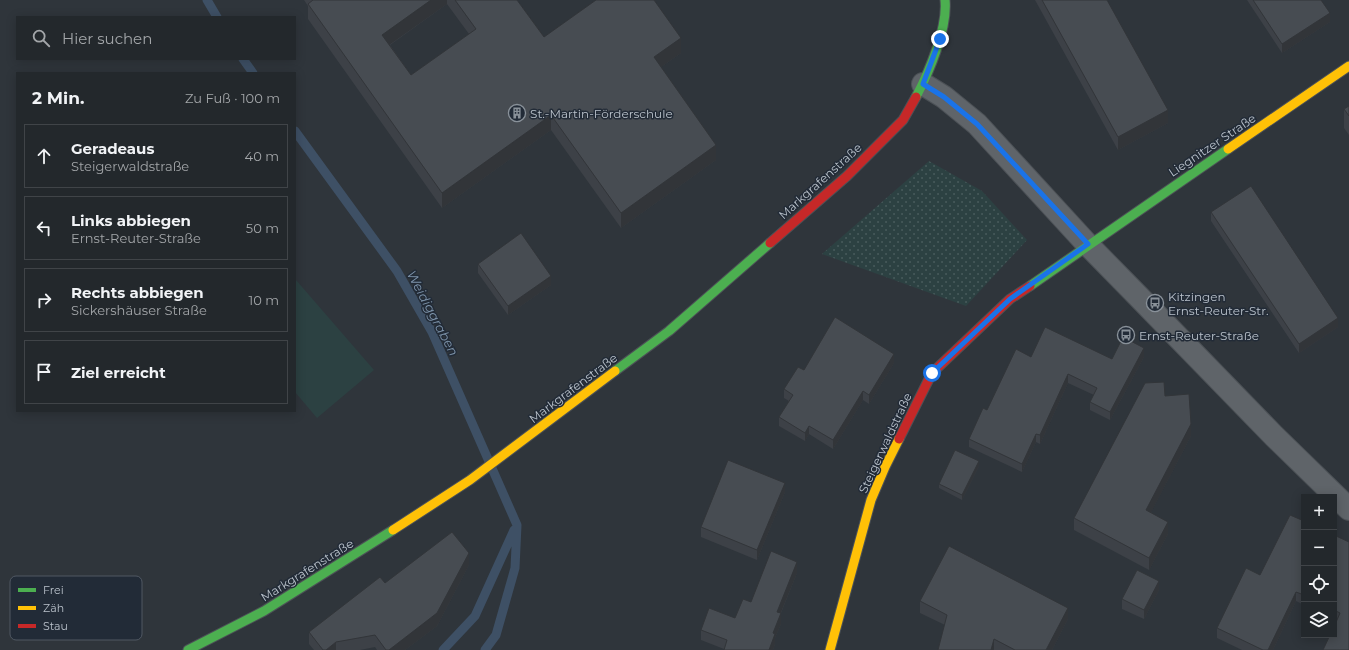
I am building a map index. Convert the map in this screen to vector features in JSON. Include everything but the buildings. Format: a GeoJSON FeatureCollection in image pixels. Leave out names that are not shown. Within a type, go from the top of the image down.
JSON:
{"type":"FeatureCollection","features":[{"type":"Feature","properties":{"kind":"street","name":"Markgrafenstraße"},"geometry":{"type":"LineString","coordinates":[[188,650],[264,611],[470,480],[669,331],[847,176],[902,120],[923,84],[940,39],[946,10],[945,0]]}},
{"type":"Feature","properties":{"kind":"street","name":"Liegnitzer Straße"},"geometry":{"type":"LineString","coordinates":[[1088,244],[1349,66]]}},
{"type":"Feature","properties":{"kind":"street"},"geometry":{"type":"LineString","coordinates":[[923,84],[944,97],[977,124],[1088,244],[1274,436],[1349,508]]}},
{"type":"Feature","properties":{"kind":"street","name":"Steigerwaldstraße"},"geometry":{"type":"LineString","coordinates":[[830,650],[871,500],[885,467],[932,373],[1010,299],[1088,244]]}},
{"type":"Feature","properties":{"kind":"green space"},"geometry":{"type":"Polygon","coordinates":[[[929,161],[982,191],[1027,240],[966,306],[822,254],[929,161]]]}},
{"type":"Feature","properties":{"kind":"green space"},"geometry":{"type":"Polygon","coordinates":[[[296,280],[374,370],[317,418],[296,393],[296,280]]]}},
{"type":"Feature","properties":{"kind":"waterway","name":"Weidiggraben"},"geometry":{"type":"LineString","coordinates":[[207,0],[216,16]]}},
{"type":"Feature","properties":{"kind":"waterway","name":"Weidiggraben"},"geometry":{"type":"LineString","coordinates":[[244,60],[252,72]]}},
{"type":"Feature","properties":{"kind":"waterway","name":"Weidiggraben"},"geometry":{"type":"LineString","coordinates":[[296,132],[397,271],[432,332],[517,525],[515,568],[496,635],[485,650]]}},
{"type":"Feature","properties":{"kind":"waterway"},"geometry":{"type":"LineString","coordinates":[[443,650],[475,616],[514,530]]}},
{"type":"Feature","properties":{"kind":"traffic: fast"},"geometry":{"type":"LineString","coordinates":[[916,97],[932,63],[941,36],[944,23],[945,0]]}},
{"type":"Feature","properties":{"kind":"traffic: fast"},"geometry":{"type":"LineString","coordinates":[[1030,286],[1228,149]]}},
{"type":"Feature","properties":{"kind":"traffic: fast"},"geometry":{"type":"LineString","coordinates":[[615,371],[669,331],[770,243]]}},
{"type":"Feature","properties":{"kind":"traffic: fast"},"geometry":{"type":"LineString","coordinates":[[188,650],[264,611],[393,530]]}},
{"type":"Feature","properties":{"kind":"traffic: slow"},"geometry":{"type":"LineString","coordinates":[[1228,149],[1349,66]]}},
{"type":"Feature","properties":{"kind":"traffic: slow"},"geometry":{"type":"LineString","coordinates":[[393,530],[470,480],[615,371]]}},
{"type":"Feature","properties":{"kind":"traffic: slow"},"geometry":{"type":"LineString","coordinates":[[830,650],[871,500],[899,439]]}},
{"type":"Feature","properties":{"kind":"traffic: jam"},"geometry":{"type":"LineString","coordinates":[[770,243],[847,176],[903,120],[916,97]]}},
{"type":"Feature","properties":{"kind":"traffic: jam"},"geometry":{"type":"LineString","coordinates":[[899,439],[932,373],[1010,299],[1030,286]]}},
{"type":"Feature","properties":{"kind":"place","name":"St.-Martin-Förderschule"},"geometry":{"type":"Point","coordinates":[517,113]}},
{"type":"Feature","properties":{"kind":"place","name":"Kitzingen Ernst-Reuter-Str."},"geometry":{"type":"Point","coordinates":[1155,303]}},
{"type":"Feature","properties":{"kind":"place","name":"Ernst-Reuter-Straße"},"geometry":{"type":"Point","coordinates":[1126,335]}},
{"type":"Feature","properties":{"kind":"route"},"geometry":{"type":"LineString","coordinates":[[932,373],[1010,299],[1088,244],[977,124],[944,97],[923,84],[940,39]]}}]}
